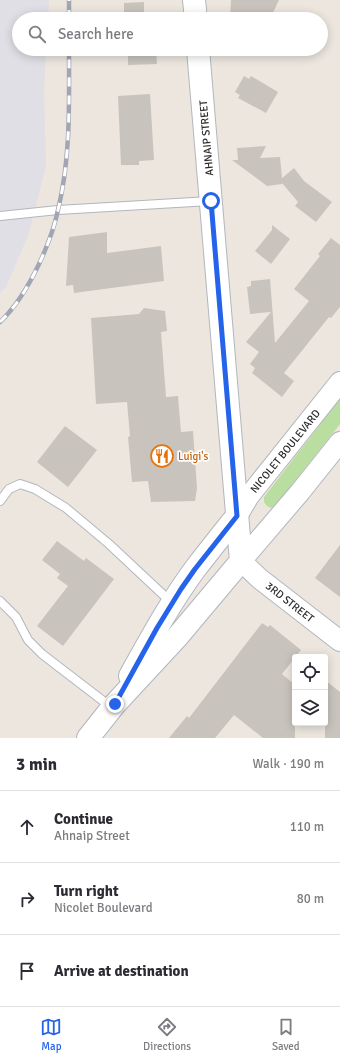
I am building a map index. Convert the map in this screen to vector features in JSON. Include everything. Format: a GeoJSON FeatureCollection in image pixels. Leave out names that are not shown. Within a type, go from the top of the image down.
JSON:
{"type":"FeatureCollection","features":[{"type":"Feature","properties":{"kind":"main road"},"geometry":{"type":"LineString","coordinates":[[194,0],[195,12]]}},
{"type":"Feature","properties":{"kind":"main road","name":"AHNAIP STREET"},"geometry":{"type":"LineString","coordinates":[[199,56],[241,561]]}},
{"type":"Feature","properties":{"kind":"main road","name":"NICOLET BOULEVARD"},"geometry":{"type":"LineString","coordinates":[[114,706],[172,603],[195,569],[237,516]]}},
{"type":"Feature","properties":{"kind":"main road","name":"NICOLET BOULEVARD"},"geometry":{"type":"LineString","coordinates":[[88,738],[114,706],[178,636],[241,561]]}},
{"type":"Feature","properties":{"kind":"street","name":"NICOLET BOULEVARD"},"geometry":{"type":"LineString","coordinates":[[237,516],[249,496],[340,382]]}},
{"type":"Feature","properties":{"kind":"street","name":"NICOLET BOULEVARD"},"geometry":{"type":"LineString","coordinates":[[241,561],[300,492],[340,442]]}},
{"type":"Feature","properties":{"kind":"street","name":"3RD STREET"},"geometry":{"type":"LineString","coordinates":[[241,561],[260,579],[340,641]]}},
{"type":"Feature","properties":{"kind":"lane"},"geometry":{"type":"LineString","coordinates":[[0,216],[58,210],[211,201]]}},
{"type":"Feature","properties":{"kind":"lane"},"geometry":{"type":"LineString","coordinates":[[0,501],[8,489],[20,484],[35,489],[66,508],[109,544],[172,603]]}},
{"type":"Feature","properties":{"kind":"lane"},"geometry":{"type":"LineString","coordinates":[[0,600],[16,617],[28,640],[42,654],[114,706]]}},
{"type":"Feature","properties":{"kind":"shaded area"},"geometry":{"type":"Polygon","coordinates":[[[0,0],[49,0],[48,12],[12,12],[12,56],[46,56],[44,93],[46,166],[29,233],[6,287],[0,293],[0,0]]]}},
{"type":"Feature","properties":{"kind":"green space"},"geometry":{"type":"Polygon","coordinates":[[[340,399],[340,424],[276,505],[271,508],[267,506],[264,502],[264,497],[340,399]]]}},
{"type":"Feature","properties":{"kind":"building"},"geometry":{"type":"Polygon","coordinates":[[[231,0],[279,0],[273,12],[230,12],[231,0]]]}},
{"type":"Feature","properties":{"kind":"building"},"geometry":{"type":"Polygon","coordinates":[[[144,2],[144,12],[124,12],[124,3],[144,2]]]}},
{"type":"Feature","properties":{"kind":"building"},"geometry":{"type":"Polygon","coordinates":[[[128,56],[156,56],[157,64],[128,65],[128,56]]]}},
{"type":"Feature","properties":{"kind":"building"},"geometry":{"type":"Polygon","coordinates":[[[244,76],[249,79],[251,76],[278,92],[266,113],[238,98],[240,95],[235,92],[244,76]]]}},
{"type":"Feature","properties":{"kind":"building"},"geometry":{"type":"Polygon","coordinates":[[[150,94],[154,160],[139,161],[139,165],[121,165],[118,96],[150,94]]]}},
{"type":"Feature","properties":{"kind":"building"},"geometry":{"type":"Polygon","coordinates":[[[266,146],[260,158],[280,157],[282,178],[294,168],[304,181],[332,202],[316,222],[295,206],[298,202],[282,183],[267,186],[232,160],[238,160],[237,148],[266,146]]]}},
{"type":"Feature","properties":{"kind":"building"},"geometry":{"type":"Polygon","coordinates":[[[272,225],[290,239],[271,264],[255,251],[272,230],[272,225]]]}},
{"type":"Feature","properties":{"kind":"building"},"geometry":{"type":"Polygon","coordinates":[[[107,232],[107,253],[161,246],[164,281],[74,293],[73,285],[66,286],[69,237],[107,232]]]}},
{"type":"Feature","properties":{"kind":"building"},"geometry":{"type":"Polygon","coordinates":[[[331,238],[340,245],[340,307],[331,318],[329,317],[284,373],[294,381],[282,397],[252,373],[255,368],[250,364],[259,352],[246,342],[271,312],[250,314],[247,287],[251,286],[251,281],[270,279],[275,343],[309,301],[294,289],[320,256],[318,254],[331,238]]]}},
{"type":"Feature","properties":{"kind":"building"},"geometry":{"type":"Polygon","coordinates":[[[144,308],[165,311],[167,331],[161,332],[166,397],[178,396],[181,432],[193,431],[197,488],[195,501],[151,502],[148,481],[132,482],[127,402],[96,404],[91,318],[139,314],[144,308]]]}},
{"type":"Feature","properties":{"kind":"building"},"geometry":{"type":"Polygon","coordinates":[[[65,426],[97,450],[68,487],[37,462],[65,426]]]}},
{"type":"Feature","properties":{"kind":"building"},"geometry":{"type":"Polygon","coordinates":[[[57,541],[84,561],[86,558],[114,579],[63,646],[37,626],[68,586],[57,578],[60,574],[42,560],[57,541]]]}},
{"type":"Feature","properties":{"kind":"building"},"geometry":{"type":"Polygon","coordinates":[[[340,545],[340,597],[315,578],[340,545]]]}},
{"type":"Feature","properties":{"kind":"building"},"geometry":{"type":"Polygon","coordinates":[[[262,623],[268,627],[270,625],[301,650],[298,654],[292,654],[292,661],[282,674],[292,682],[292,726],[295,726],[295,738],[263,738],[234,715],[215,738],[169,738],[187,716],[189,718],[262,623]]]}},
{"type":"Feature","properties":{"kind":"building"},"geometry":{"type":"Polygon","coordinates":[[[328,682],[340,692],[340,738],[325,738],[325,726],[328,726],[328,682]]]}},
{"type":"Feature","properties":{"kind":"railway"},"geometry":{"type":"LineString","coordinates":[[69,0],[69,12]]}},
{"type":"Feature","properties":{"kind":"railway"},"geometry":{"type":"LineString","coordinates":[[0,322],[17,302],[31,280],[47,244],[56,217],[62,190],[67,150],[69,56]]}},
{"type":"Feature","properties":{"kind":"place","name":"Luigi's"},"geometry":{"type":"Point","coordinates":[162,456]}},
{"type":"Feature","properties":{"kind":"route"},"geometry":{"type":"LineString","coordinates":[[115,704],[157,628],[181,589],[237,516],[211,201]]}}]}
